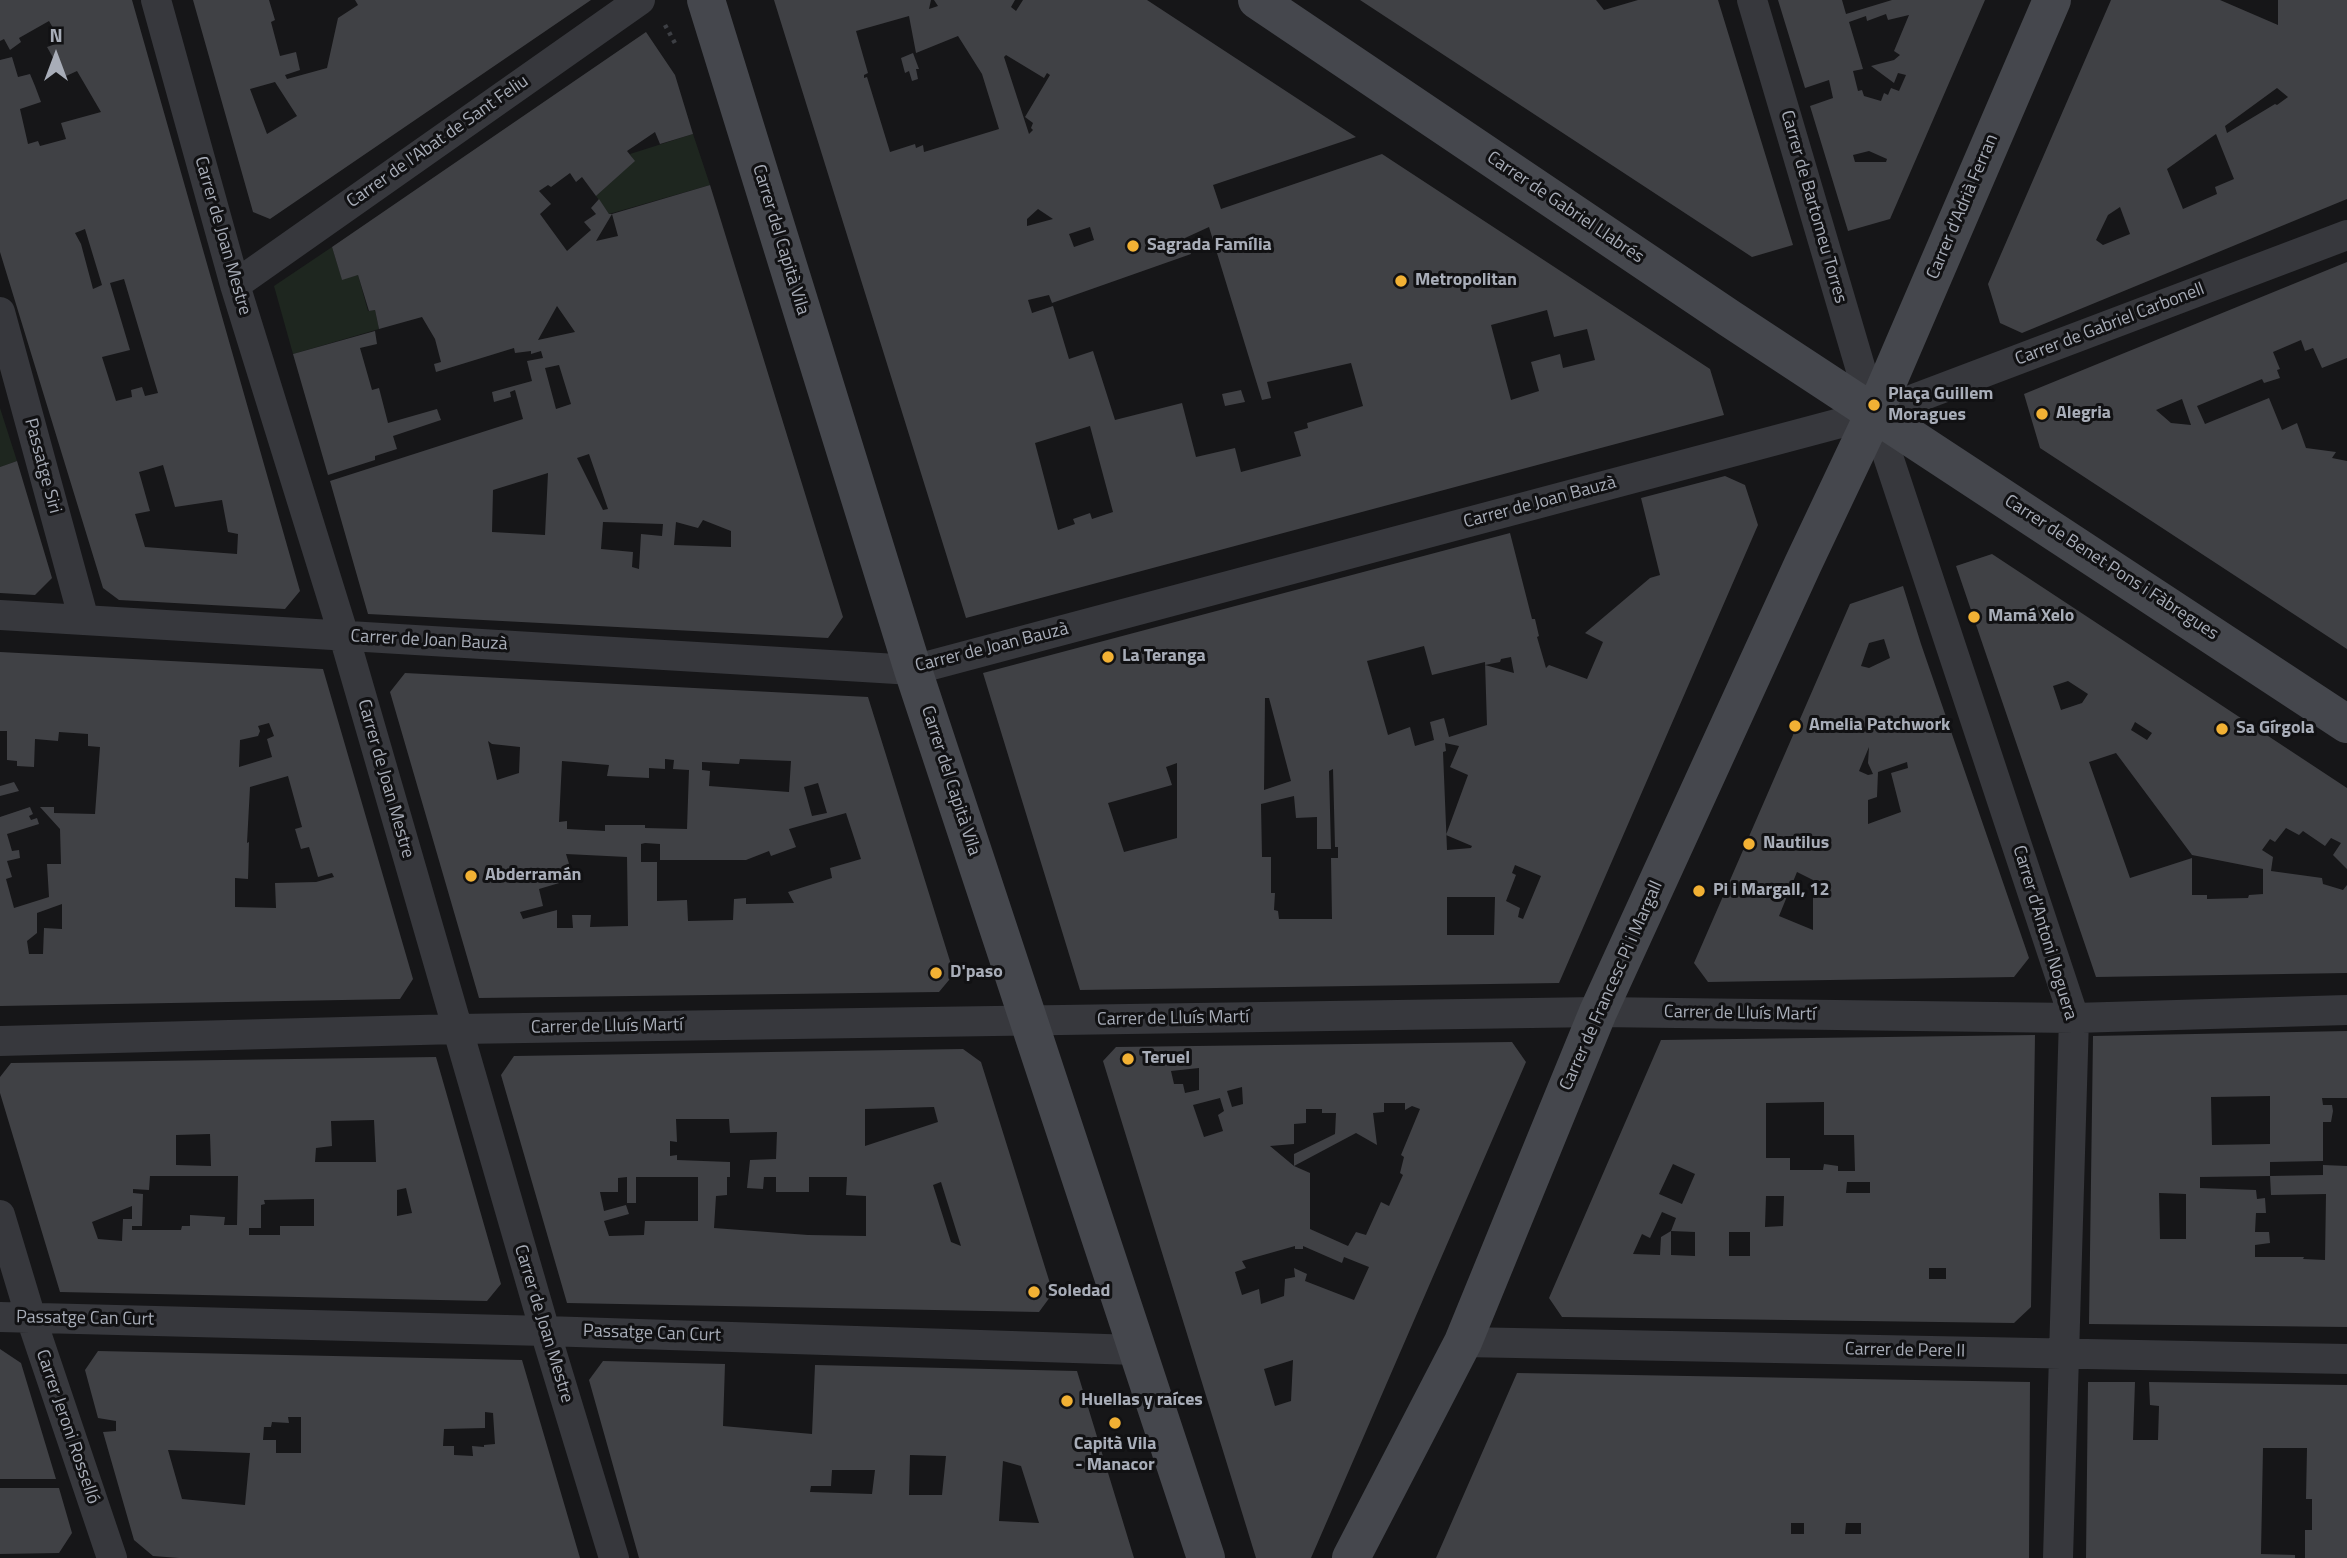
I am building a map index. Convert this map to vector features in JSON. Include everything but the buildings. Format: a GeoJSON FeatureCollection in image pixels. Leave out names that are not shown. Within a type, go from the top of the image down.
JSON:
{"type":"FeatureCollection","features":[{"type":"Feature","properties":{"kind":"street","name":"Carrer de Joan Mestre"},"geometry":{"type":"LineString","coordinates":[[156,0],[235,285],[344,636],[545,1331],[614,1558]]}},
{"type":"Feature","properties":{"kind":"street","name":"Carrer de l'Abat de Sant Feliu"},"geometry":{"type":"LineString","coordinates":[[235,285],[640,0]]}},
{"type":"Feature","properties":{"kind":"street","name":"Carrer del Capità Vila"},"geometry":{"type":"LineString","coordinates":[[706,0],[912,670],[1206,1558]]}},
{"type":"Feature","properties":{"kind":"street","name":"Carrer de Gabriel Llabrés"},"geometry":{"type":"LineString","coordinates":[[1257,0],[1874,414]]}},
{"type":"Feature","properties":{"kind":"street","name":"Carrer de Bartomeu Torres"},"geometry":{"type":"LineString","coordinates":[[1752,0],[1874,414]]}},
{"type":"Feature","properties":{"kind":"street","name":"Carrer d'Adrià Ferran"},"geometry":{"type":"LineString","coordinates":[[1874,414],[2047,4]]}},
{"type":"Feature","properties":{"kind":"street","name":"Carrer de Gabriel Carbonell"},"geometry":{"type":"LineString","coordinates":[[1874,414],[2347,235]]}},
{"type":"Feature","properties":{"kind":"street","name":"Passatge Siri"},"geometry":{"type":"LineString","coordinates":[[0,312],[84,621]]}},
{"type":"Feature","properties":{"kind":"street","name":"Carrer de Joan Bauzà"},"geometry":{"type":"LineString","coordinates":[[0,615],[912,670],[1874,414]]}},
{"type":"Feature","properties":{"kind":"street","name":"Carrer de Benet Pons i Fàbregues"},"geometry":{"type":"LineString","coordinates":[[1874,414],[2347,724]]}},
{"type":"Feature","properties":{"kind":"street","name":"Carrer de Francesc Pi i Margall"},"geometry":{"type":"LineString","coordinates":[[1350,1558],[1463,1342],[1598,1012],[1874,414]]}},
{"type":"Feature","properties":{"kind":"street","name":"Carrer d'Antoni Noguera"},"geometry":{"type":"LineString","coordinates":[[1874,414],[2074,1018],[2059,1558]]}},
{"type":"Feature","properties":{"kind":"street","name":"Carrer de Lluís Martí"},"geometry":{"type":"LineString","coordinates":[[0,1041],[458,1028],[1598,1012],[2074,1018],[2347,1010]]}},
{"type":"Feature","properties":{"kind":"street","name":"Carrer Jeroni Rosselló"},"geometry":{"type":"LineString","coordinates":[[0,1215],[31,1318],[112,1558]]}},
{"type":"Feature","properties":{"kind":"street","name":"Passatge Can Curt"},"geometry":{"type":"LineString","coordinates":[[0,1317],[1136,1350]]}},
{"type":"Feature","properties":{"kind":"street","name":"Carrer de Pere II"},"geometry":{"type":"LineString","coordinates":[[1463,1342],[2347,1359]]}},
{"type":"Feature","properties":{"kind":"shaded area"},"geometry":{"type":"Polygon","coordinates":[[[693,134],[710,185],[609,214],[596,196],[634,161],[630,154],[693,134]]]}},
{"type":"Feature","properties":{"kind":"shaded area"},"geometry":{"type":"Polygon","coordinates":[[[332,247],[342,279],[358,275],[368,311],[375,310],[379,329],[293,354],[274,286],[332,247]]]}},
{"type":"Feature","properties":{"kind":"shaded area"},"geometry":{"type":"Polygon","coordinates":[[[0,408],[17,461],[0,467],[0,408]]]}},
{"type":"Feature","properties":{"kind":"place","name":"Sagrada Família"},"geometry":{"type":"Point","coordinates":[1133,246]}},
{"type":"Feature","properties":{"kind":"place","name":"Metropolitan"},"geometry":{"type":"Point","coordinates":[1401,281]}},
{"type":"Feature","properties":{"kind":"place","name":"Plaça Guillem Moragues"},"geometry":{"type":"Point","coordinates":[1874,405]}},
{"type":"Feature","properties":{"kind":"place","name":"Alegria"},"geometry":{"type":"Point","coordinates":[2042,414]}},
{"type":"Feature","properties":{"kind":"place","name":"Mamá Xelo"},"geometry":{"type":"Point","coordinates":[1974,617]}},
{"type":"Feature","properties":{"kind":"place","name":"La Teranga"},"geometry":{"type":"Point","coordinates":[1108,657]}},
{"type":"Feature","properties":{"kind":"place","name":"Amelia Patchwork"},"geometry":{"type":"Point","coordinates":[1795,726]}},
{"type":"Feature","properties":{"kind":"place","name":"Sa Gírgola"},"geometry":{"type":"Point","coordinates":[2222,729]}},
{"type":"Feature","properties":{"kind":"place","name":"Nautilus"},"geometry":{"type":"Point","coordinates":[1749,844]}},
{"type":"Feature","properties":{"kind":"place","name":"Abderramán"},"geometry":{"type":"Point","coordinates":[471,876]}},
{"type":"Feature","properties":{"kind":"place","name":"Pi i Margall, 12"},"geometry":{"type":"Point","coordinates":[1699,891]}},
{"type":"Feature","properties":{"kind":"place","name":"D'paso"},"geometry":{"type":"Point","coordinates":[936,973]}},
{"type":"Feature","properties":{"kind":"place","name":"Teruel"},"geometry":{"type":"Point","coordinates":[1128,1059]}},
{"type":"Feature","properties":{"kind":"place","name":"Soledad"},"geometry":{"type":"Point","coordinates":[1034,1292]}},
{"type":"Feature","properties":{"kind":"place","name":"Huellas y raíces"},"geometry":{"type":"Point","coordinates":[1067,1401]}},
{"type":"Feature","properties":{"kind":"place","name":"Capità Vila - Manacor"},"geometry":{"type":"Point","coordinates":[1115,1423]}}]}
